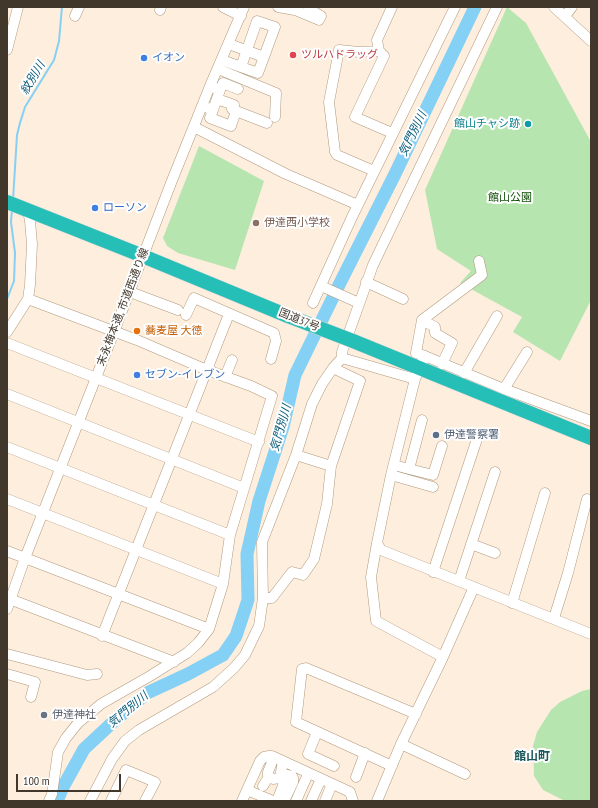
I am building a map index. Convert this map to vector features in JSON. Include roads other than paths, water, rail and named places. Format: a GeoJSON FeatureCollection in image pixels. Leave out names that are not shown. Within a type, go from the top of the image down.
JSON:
{"type":"FeatureCollection","features":[{"type":"Feature","properties":{"kind":"highway","name":"国道37号"},"geometry":{"type":"LineString","coordinates":[[7,202],[591,438]]}},
{"type":"Feature","properties":{"kind":"street"},"geometry":{"type":"LineString","coordinates":[[7,50],[18,7]]}},
{"type":"Feature","properties":{"kind":"street"},"geometry":{"type":"LineString","coordinates":[[223,7],[243,11]]}},
{"type":"Feature","properties":{"kind":"street"},"geometry":{"type":"LineString","coordinates":[[278,7],[296,10],[319,20],[321,16],[309,9],[310,7]]}},
{"type":"Feature","properties":{"kind":"street"},"geometry":{"type":"LineString","coordinates":[[392,7],[378,40],[379,51],[384,56],[355,117],[392,133]]}},
{"type":"Feature","properties":{"kind":"street"},"geometry":{"type":"LineString","coordinates":[[313,302],[323,287],[374,171],[455,7]]}},
{"type":"Feature","properties":{"kind":"street"},"geometry":{"type":"LineString","coordinates":[[90,801],[112,759],[125,741],[139,730],[213,687],[234,668],[245,655],[259,626],[263,598],[262,542],[296,455],[312,404],[322,384],[342,358],[342,352],[357,303],[373,265],[497,7]]}},
{"type":"Feature","properties":{"kind":"street"},"geometry":{"type":"LineString","coordinates":[[554,7],[591,41]]}},
{"type":"Feature","properties":{"kind":"street"},"geometry":{"type":"LineString","coordinates":[[565,16],[572,7]]}},
{"type":"Feature","properties":{"kind":"street","name":"末永梅本通, 市道西通り線"},"geometry":{"type":"LineString","coordinates":[[8,602],[130,292],[171,183],[210,86],[243,11]]}},
{"type":"Feature","properties":{"kind":"street"},"geometry":{"type":"LineString","coordinates":[[220,64],[240,67],[258,73],[275,27],[257,21],[240,67]]}},
{"type":"Feature","properties":{"kind":"street"},"geometry":{"type":"LineString","coordinates":[[252,36],[269,42]]}},
{"type":"Feature","properties":{"kind":"street"},"geometry":{"type":"LineString","coordinates":[[229,44],[247,49],[264,57]]}},
{"type":"Feature","properties":{"kind":"street"},"geometry":{"type":"LineString","coordinates":[[374,171],[337,155],[334,145],[329,102],[339,50],[359,52],[379,51]]}},
{"type":"Feature","properties":{"kind":"street"},"geometry":{"type":"LineString","coordinates":[[210,86],[234,105],[232,109],[271,120],[276,92],[220,64]]}},
{"type":"Feature","properties":{"kind":"street"},"geometry":{"type":"LineString","coordinates":[[236,111],[231,126],[210,118],[223,83],[238,89]]}},
{"type":"Feature","properties":{"kind":"street"},"geometry":{"type":"LineString","coordinates":[[202,106],[213,110]]}},
{"type":"Feature","properties":{"kind":"street"},"geometry":{"type":"LineString","coordinates":[[194,127],[286,174],[358,205]]}},
{"type":"Feature","properties":{"kind":"street"},"geometry":{"type":"LineString","coordinates":[[7,332],[28,299],[32,263],[30,221],[26,209]]}},
{"type":"Feature","properties":{"kind":"street"},"geometry":{"type":"LineString","coordinates":[[443,657],[376,621],[371,577],[376,543],[392,470],[420,368],[416,353],[422,320],[482,275],[479,261]]}},
{"type":"Feature","properties":{"kind":"street"},"geometry":{"type":"LineString","coordinates":[[366,282],[403,299]]}},
{"type":"Feature","properties":{"kind":"street"},"geometry":{"type":"LineString","coordinates":[[323,287],[357,303]]}},
{"type":"Feature","properties":{"kind":"street"},"geometry":{"type":"LineString","coordinates":[[130,292],[182,313],[194,298],[274,333],[276,340],[271,359]]}},
{"type":"Feature","properties":{"kind":"street"},"geometry":{"type":"LineString","coordinates":[[28,299],[137,340],[272,396],[230,535],[223,584],[209,629],[198,643],[187,653],[101,704],[78,723],[66,738],[58,752],[52,794],[49,801]]}},
{"type":"Feature","properties":{"kind":"street"},"geometry":{"type":"LineString","coordinates":[[102,636],[171,459],[230,314]]}},
{"type":"Feature","properties":{"kind":"street"},"geometry":{"type":"LineString","coordinates":[[464,372],[497,316]]}},
{"type":"Feature","properties":{"kind":"street"},"geometry":{"type":"LineString","coordinates":[[422,320],[435,327],[435,333],[452,343],[442,364]]}},
{"type":"Feature","properties":{"kind":"street"},"geometry":{"type":"LineString","coordinates":[[7,343],[259,442]]}},
{"type":"Feature","properties":{"kind":"street"},"geometry":{"type":"LineString","coordinates":[[504,389],[527,352]]}},
{"type":"Feature","properties":{"kind":"street"},"geometry":{"type":"LineString","coordinates":[[342,358],[420,368],[442,364],[591,421]]}},
{"type":"Feature","properties":{"kind":"street"},"geometry":{"type":"LineString","coordinates":[[225,377],[232,360]]}},
{"type":"Feature","properties":{"kind":"street"},"geometry":{"type":"LineString","coordinates":[[263,598],[272,598],[292,572],[303,575],[314,559],[327,504],[331,466],[360,381],[333,368]]}},
{"type":"Feature","properties":{"kind":"street"},"geometry":{"type":"LineString","coordinates":[[7,394],[244,488]]}},
{"type":"Feature","properties":{"kind":"street"},"geometry":{"type":"LineString","coordinates":[[409,469],[422,420]]}},
{"type":"Feature","properties":{"kind":"street"},"geometry":{"type":"LineString","coordinates":[[433,572],[477,439]]}},
{"type":"Feature","properties":{"kind":"street"},"geometry":{"type":"LineString","coordinates":[[7,446],[230,535]]}},
{"type":"Feature","properties":{"kind":"street"},"geometry":{"type":"LineString","coordinates":[[392,470],[409,469],[433,475],[442,446]]}},
{"type":"Feature","properties":{"kind":"street"},"geometry":{"type":"LineString","coordinates":[[296,455],[331,466]]}},
{"type":"Feature","properties":{"kind":"street"},"geometry":{"type":"LineString","coordinates":[[392,470],[433,487]]}},
{"type":"Feature","properties":{"kind":"street"},"geometry":{"type":"LineString","coordinates":[[459,581],[495,472]]}},
{"type":"Feature","properties":{"kind":"street"},"geometry":{"type":"LineString","coordinates":[[512,603],[545,493]]}},
{"type":"Feature","properties":{"kind":"street"},"geometry":{"type":"LineString","coordinates":[[7,499],[223,584]]}},
{"type":"Feature","properties":{"kind":"street"},"geometry":{"type":"LineString","coordinates":[[554,618],[568,573],[586,499]]}},
{"type":"Feature","properties":{"kind":"street"},"geometry":{"type":"LineString","coordinates":[[376,543],[381,550],[591,634]]}},
{"type":"Feature","properties":{"kind":"street"},"geometry":{"type":"LineString","coordinates":[[471,544],[495,553]]}},
{"type":"Feature","properties":{"kind":"street"},"geometry":{"type":"LineString","coordinates":[[7,551],[209,629]]}},
{"type":"Feature","properties":{"kind":"street"},"geometry":{"type":"LineString","coordinates":[[377,801],[401,744],[443,657],[474,587]]}},
{"type":"Feature","properties":{"kind":"street"},"geometry":{"type":"LineString","coordinates":[[8,602],[174,662]]}},
{"type":"Feature","properties":{"kind":"street"},"geometry":{"type":"LineString","coordinates":[[7,654],[87,675],[97,674]]}},
{"type":"Feature","properties":{"kind":"street"},"geometry":{"type":"LineString","coordinates":[[392,766],[296,722],[302,669],[306,668],[416,714]]}},
{"type":"Feature","properties":{"kind":"street"},"geometry":{"type":"LineString","coordinates":[[7,674],[35,682],[31,697]]}},
{"type":"Feature","properties":{"kind":"street"},"geometry":{"type":"LineString","coordinates":[[317,732],[308,754],[334,766]]}},
{"type":"Feature","properties":{"kind":"street"},"geometry":{"type":"LineString","coordinates":[[401,744],[465,774]]}},
{"type":"Feature","properties":{"kind":"street"},"geometry":{"type":"LineString","coordinates":[[356,777],[365,754]]}},
{"type":"Feature","properties":{"kind":"street"},"geometry":{"type":"LineString","coordinates":[[242,801],[260,761],[264,757],[269,756],[279,759],[308,774],[350,792],[353,801]]}},
{"type":"Feature","properties":{"kind":"street"},"geometry":{"type":"LineString","coordinates":[[277,801],[284,783],[280,778],[273,779],[268,776],[268,772],[279,759]]}},
{"type":"Feature","properties":{"kind":"street"},"geometry":{"type":"LineString","coordinates":[[279,759],[282,774],[292,776],[293,778],[293,782],[284,801]]}},
{"type":"Feature","properties":{"kind":"street"},"geometry":{"type":"LineString","coordinates":[[111,801],[126,770],[155,782],[145,801]]}},
{"type":"Feature","properties":{"kind":"street"},"geometry":{"type":"LineString","coordinates":[[296,801],[308,774]]}},
{"type":"Feature","properties":{"kind":"street"},"geometry":{"type":"LineString","coordinates":[[254,776],[267,784]]}},
{"type":"Feature","properties":{"kind":"street"},"geometry":{"type":"LineString","coordinates":[[311,801],[321,779]]}},
{"type":"Feature","properties":{"kind":"street"},"geometry":{"type":"LineString","coordinates":[[325,801],[332,784]]}},
{"type":"Feature","properties":{"kind":"street"},"geometry":{"type":"LineString","coordinates":[[247,790],[273,801]]}},
{"type":"Feature","properties":{"kind":"waterway","name":"紋別川"},"geometry":{"type":"LineString","coordinates":[[13,200],[17,135],[20,123],[25,107],[54,60],[59,41],[62,7]]}},
{"type":"Feature","properties":{"kind":"waterway","name":"気門別川"},"geometry":{"type":"LineString","coordinates":[[57,801],[84,749],[113,722],[147,693],[188,674],[223,655],[236,636],[248,600],[247,554],[259,501],[283,427],[295,375],[395,174],[475,7]]}},
{"type":"Feature","properties":{"kind":"waterway","name":"紋別川"},"geometry":{"type":"LineString","coordinates":[[7,299],[14,281],[15,253],[11,222],[12,210]]}},
{"type":"Feature","properties":{"kind":"place","name":"ツルハドラッグ"},"geometry":{"type":"Point","coordinates":[293,55]}},
{"type":"Feature","properties":{"kind":"place","name":"イオン"},"geometry":{"type":"Point","coordinates":[144,58]}},
{"type":"Feature","properties":{"kind":"place","name":"館山チャシ跡"},"geometry":{"type":"Point","coordinates":[528,124]}},
{"type":"Feature","properties":{"kind":"place","name":"ローソン"},"geometry":{"type":"Point","coordinates":[95,208]}},
{"type":"Feature","properties":{"kind":"place","name":"伊達西小学校"},"geometry":{"type":"Point","coordinates":[256,223]}},
{"type":"Feature","properties":{"kind":"place","name":"蕎麦屋 大徳"},"geometry":{"type":"Point","coordinates":[137,331]}},
{"type":"Feature","properties":{"kind":"place","name":"セブン-イレブン"},"geometry":{"type":"Point","coordinates":[137,375]}},
{"type":"Feature","properties":{"kind":"place","name":"伊達警察署"},"geometry":{"type":"Point","coordinates":[436,435]}},
{"type":"Feature","properties":{"kind":"place","name":"伊達神社"},"geometry":{"type":"Point","coordinates":[44,715]}},
{"type":"Feature","properties":{"kind":"district","name":"館山町"},"geometry":{"type":"Point","coordinates":[532,757]}},
{"type":"Feature","properties":{"kind":"park label","name":"館山公園"},"geometry":{"type":"Point","coordinates":[510,198]}}]}
